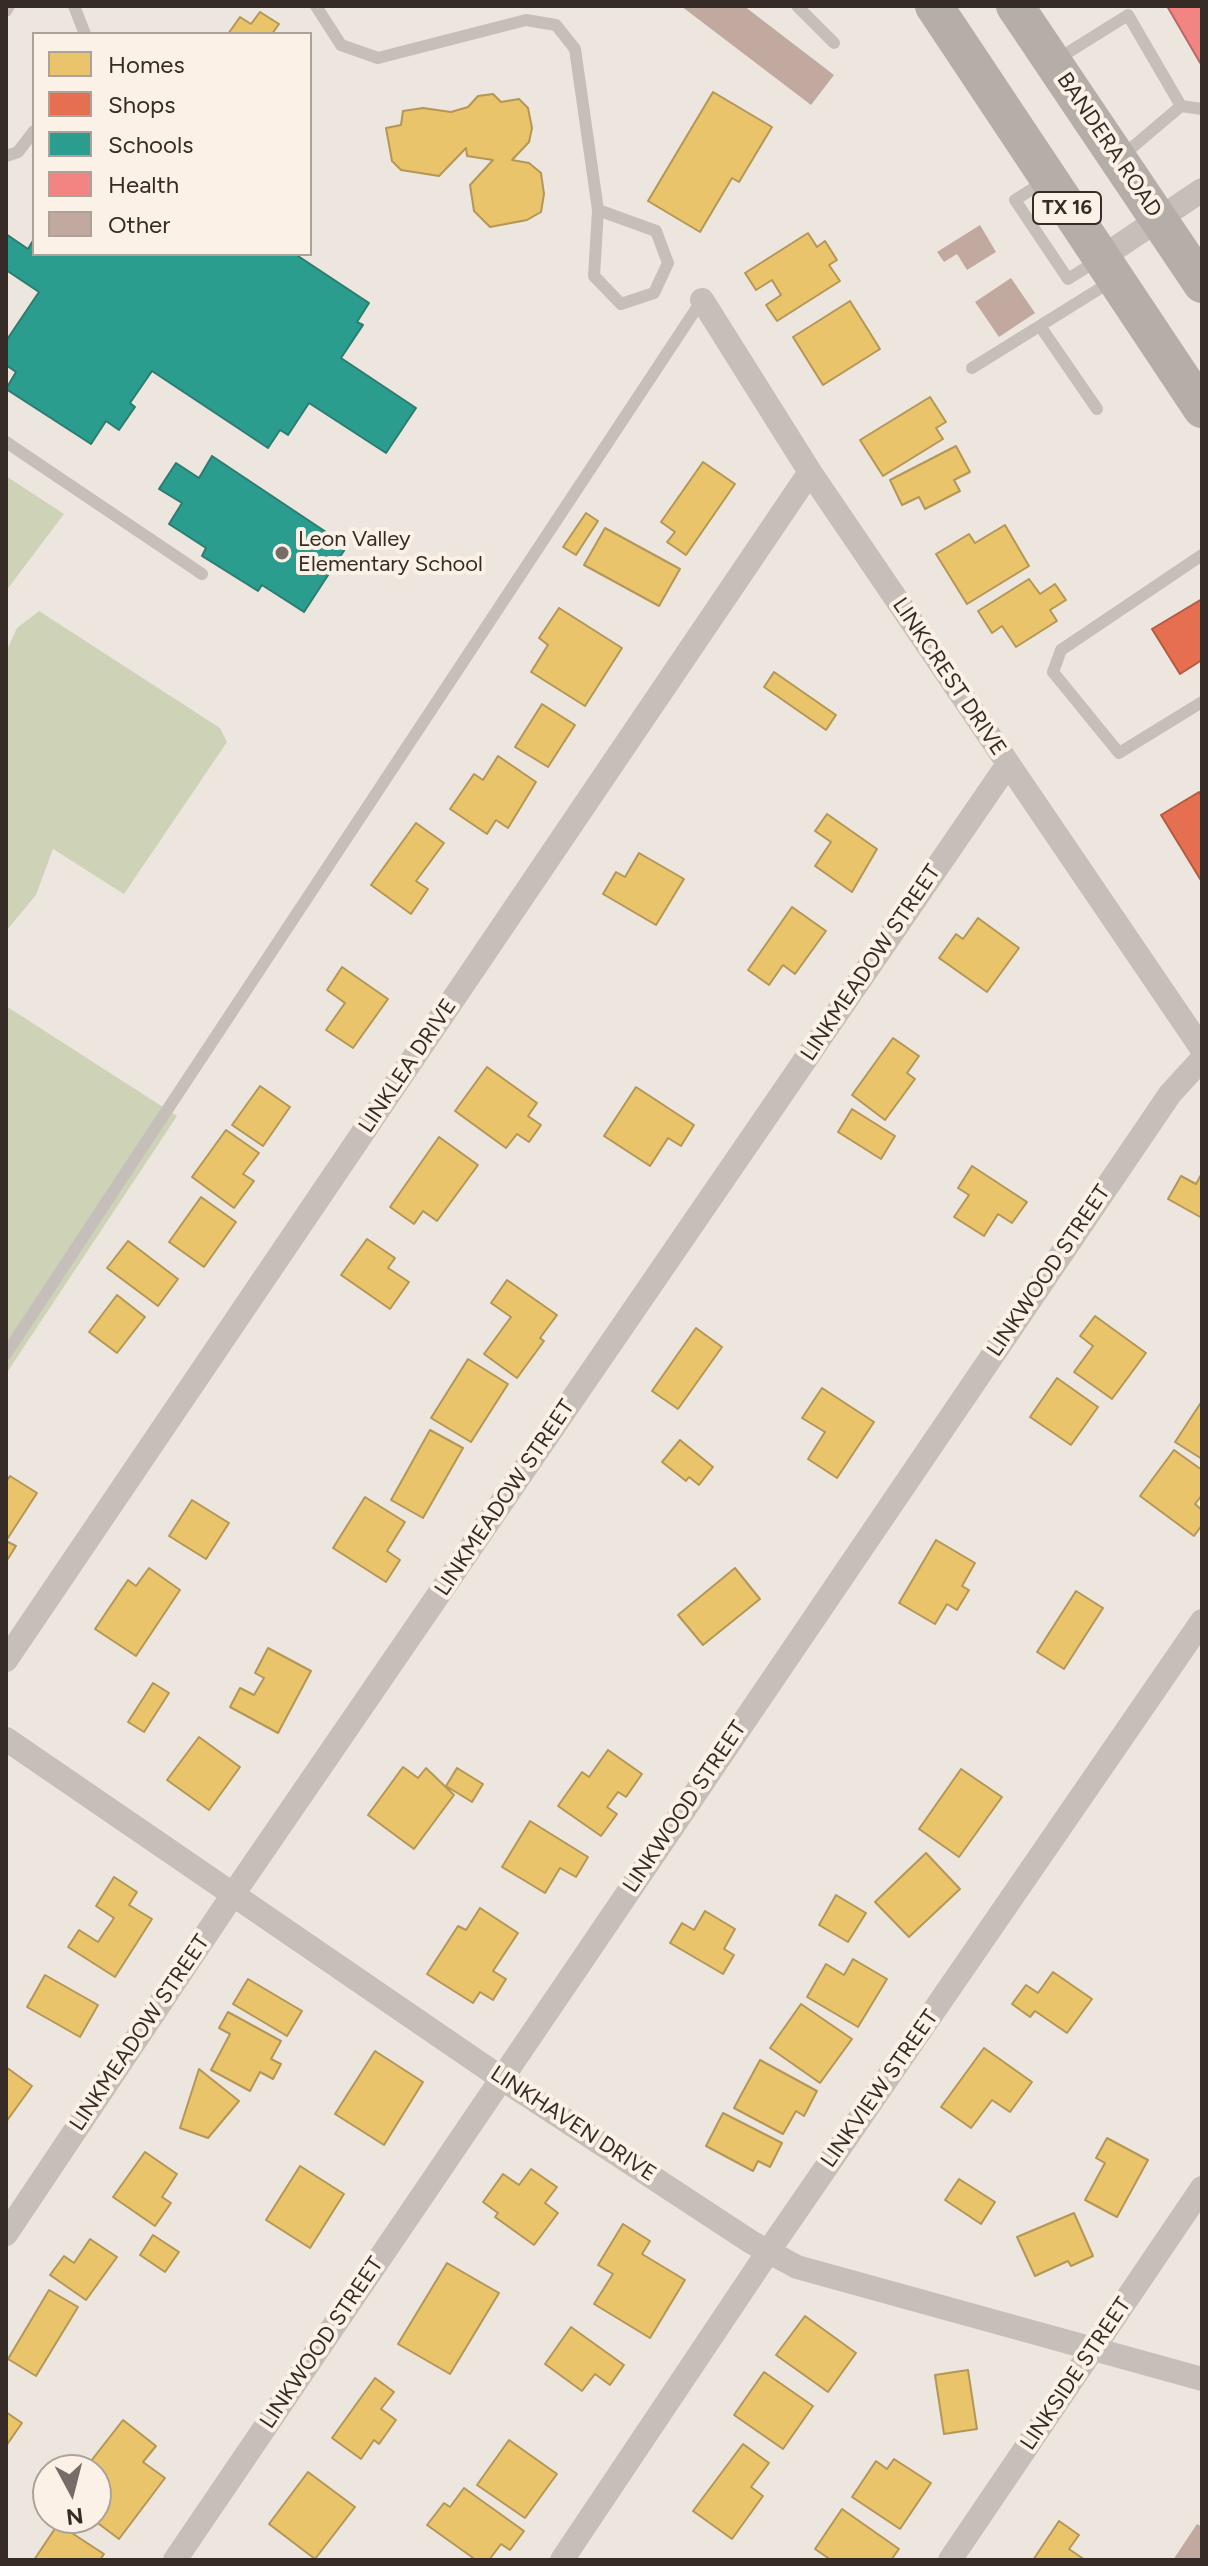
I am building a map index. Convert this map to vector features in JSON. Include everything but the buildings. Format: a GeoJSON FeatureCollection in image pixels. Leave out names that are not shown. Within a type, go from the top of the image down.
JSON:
{"type":"FeatureCollection","features":[{"type":"Feature","properties":{"kind":"main road","name":"TX 16"},"geometry":{"type":"LineString","coordinates":[[934,6],[1202,409]]}},
{"type":"Feature","properties":{"kind":"main road","name":"BANDERA ROAD"},"geometry":{"type":"LineString","coordinates":[[1015,6],[1202,284]]}},
{"type":"Feature","properties":{"kind":"street"},"geometry":{"type":"LineString","coordinates":[[1108,269],[1159,219],[1202,190]]}},
{"type":"Feature","properties":{"kind":"street","name":"LINKCREST DRIVE"},"geometry":{"type":"LineString","coordinates":[[702,300],[810,472],[1202,1049]]}},
{"type":"Feature","properties":{"kind":"street","name":"LINKLEA DRIVE"},"geometry":{"type":"LineString","coordinates":[[6,1660],[810,472]]}},
{"type":"Feature","properties":{"kind":"street","name":"LINKMEADOW STREET"},"geometry":{"type":"LineString","coordinates":[[6,2234],[234,1893],[1008,764]]}},
{"type":"Feature","properties":{"kind":"street","name":"LINKWOOD STREET"},"geometry":{"type":"LineString","coordinates":[[175,2560],[1170,1094],[1202,1059]]}},
{"type":"Feature","properties":{"kind":"street","name":"LINKVIEW STREET"},"geometry":{"type":"LineString","coordinates":[[562,2560],[770,2249],[1202,1621]]}},
{"type":"Feature","properties":{"kind":"street","name":"LINKHAVEN DRIVE"},"geometry":{"type":"LineString","coordinates":[[6,1739],[501,2078],[751,2242],[770,2249],[797,2267],[1202,2379]]}},
{"type":"Feature","properties":{"kind":"street","name":"LINKSIDE STREET"},"geometry":{"type":"LineString","coordinates":[[950,2560],[1202,2188]]}},
{"type":"Feature","properties":{"kind":"lane"},"geometry":{"type":"LineString","coordinates":[[6,11],[9,6]]}},
{"type":"Feature","properties":{"kind":"lane"},"geometry":{"type":"LineString","coordinates":[[74,6],[84,32]]}},
{"type":"Feature","properties":{"kind":"lane"},"geometry":{"type":"LineString","coordinates":[[316,6],[341,45],[378,58],[526,20],[556,25],[575,49],[598,210],[594,276],[621,304],[654,293],[668,263],[656,231],[598,210]]}},
{"type":"Feature","properties":{"kind":"lane"},"geometry":{"type":"LineString","coordinates":[[797,6],[834,43]]}},
{"type":"Feature","properties":{"kind":"lane"},"geometry":{"type":"LineString","coordinates":[[1053,62],[1141,6]]}},
{"type":"Feature","properties":{"kind":"lane"},"geometry":{"type":"LineString","coordinates":[[1128,15],[1181,106]]}},
{"type":"Feature","properties":{"kind":"lane"},"geometry":{"type":"LineString","coordinates":[[1119,159],[1181,106],[1202,109]]}},
{"type":"Feature","properties":{"kind":"lane"},"geometry":{"type":"LineString","coordinates":[[6,156],[18,152],[32,134]]}},
{"type":"Feature","properties":{"kind":"lane"},"geometry":{"type":"LineString","coordinates":[[1048,179],[1015,200],[1082,300]]}},
{"type":"Feature","properties":{"kind":"lane"},"geometry":{"type":"LineString","coordinates":[[1068,279],[1108,269]]}},
{"type":"Feature","properties":{"kind":"lane"},"geometry":{"type":"LineString","coordinates":[[972,368],[1082,300],[1108,269]]}},
{"type":"Feature","properties":{"kind":"lane"},"geometry":{"type":"LineString","coordinates":[[6,1354],[702,300]]}},
{"type":"Feature","properties":{"kind":"lane"},"geometry":{"type":"LineString","coordinates":[[1040,326],[1097,409]]}},
{"type":"Feature","properties":{"kind":"lane"},"geometry":{"type":"LineString","coordinates":[[6,442],[202,574]]}},
{"type":"Feature","properties":{"kind":"lane"},"geometry":{"type":"LineString","coordinates":[[1202,555],[1061,650],[1053,672],[1119,753],[1202,702]]}},
{"type":"Feature","properties":{"kind":"green space"},"geometry":{"type":"Polygon","coordinates":[[[6,476],[64,514],[6,591],[6,476]]]}},
{"type":"Feature","properties":{"kind":"green space"},"geometry":{"type":"Polygon","coordinates":[[[39,611],[220,728],[227,742],[124,894],[53,849],[36,895],[6,931],[6,652],[17,628],[39,611]]]}},
{"type":"Feature","properties":{"kind":"green space"},"geometry":{"type":"Polygon","coordinates":[[[6,1006],[177,1116],[6,1374],[6,1006]]]}},
{"type":"Feature","properties":{"kind":"place","name":"Leon Valley Elementary School"},"geometry":{"type":"Point","coordinates":[282,553]}}]}
